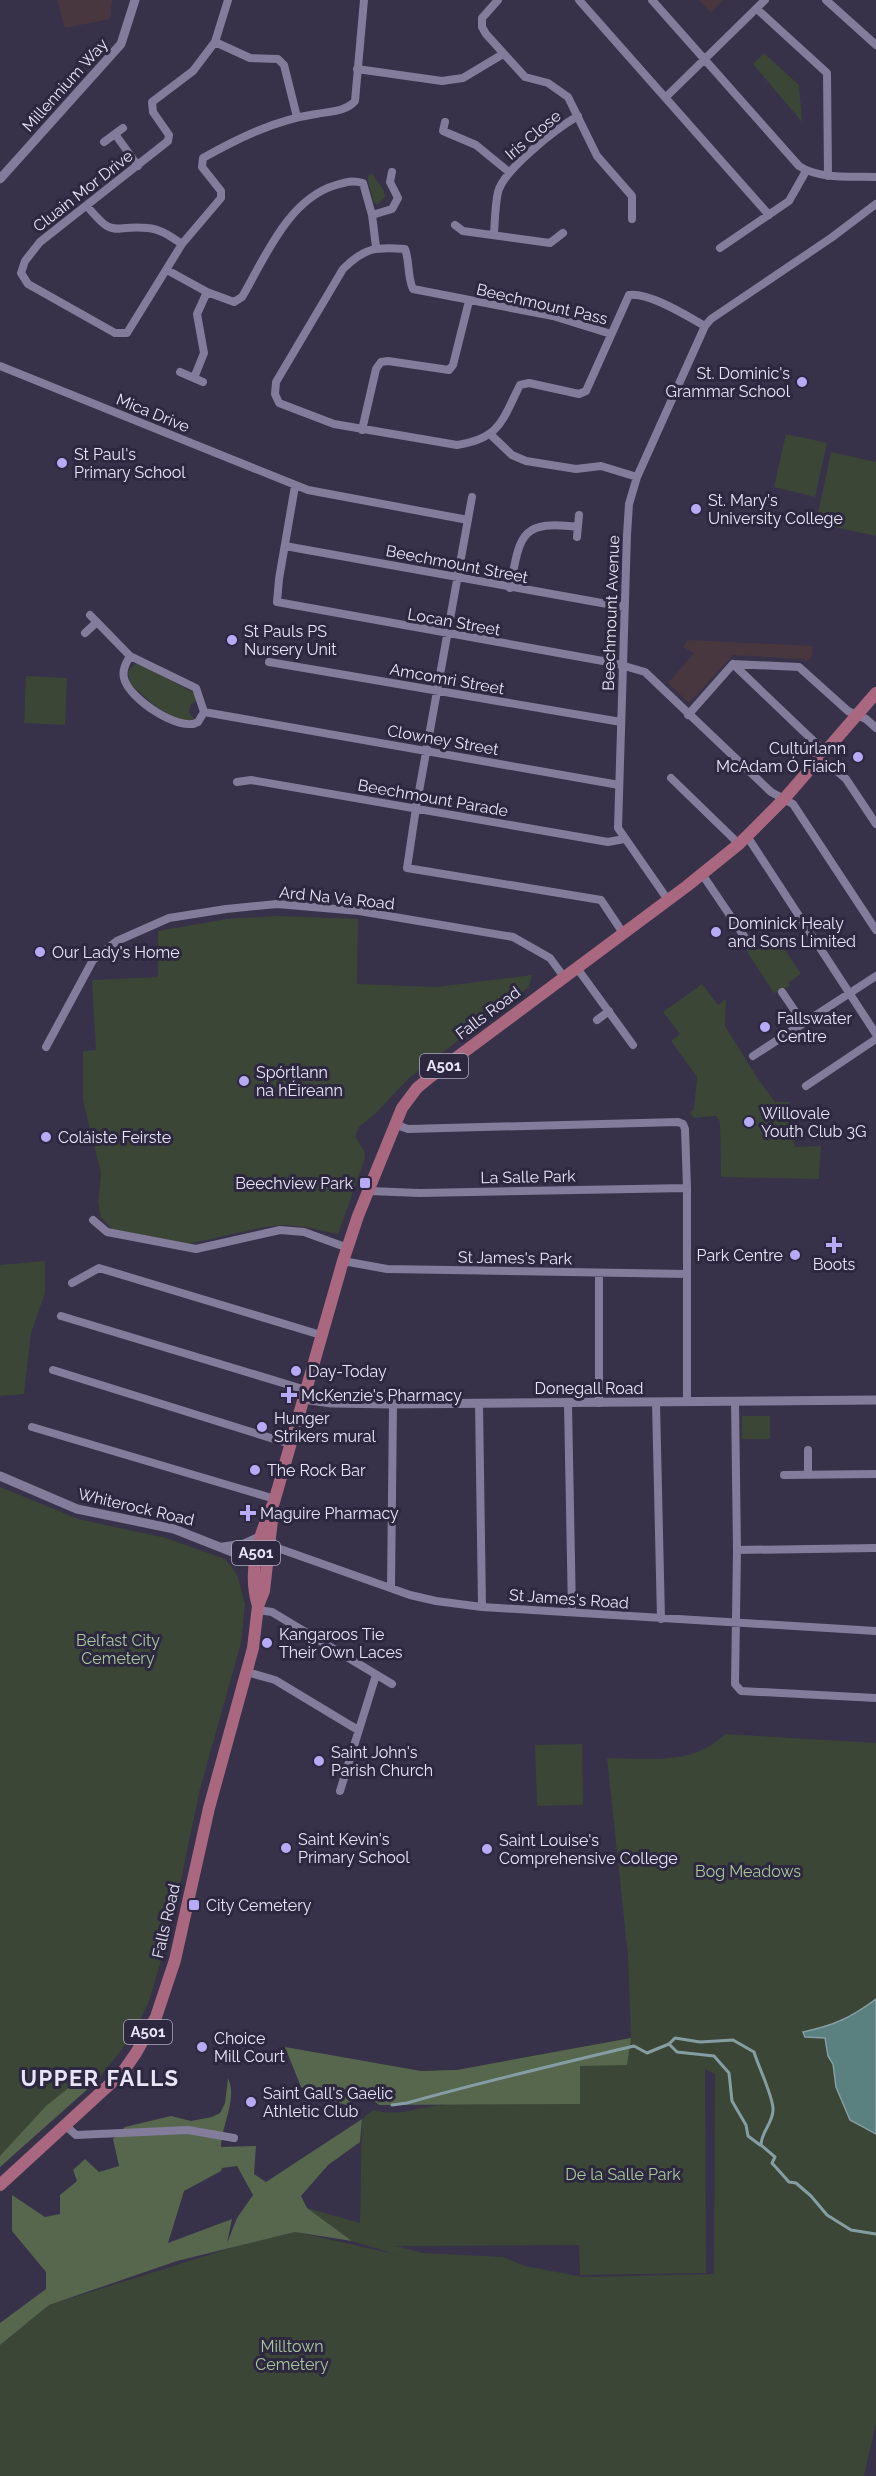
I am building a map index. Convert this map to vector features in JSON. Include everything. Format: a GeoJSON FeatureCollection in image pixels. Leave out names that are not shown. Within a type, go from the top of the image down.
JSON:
{"type":"FeatureCollection","features":[{"type":"Feature","properties":{"kind":"main road","name":"Falls Road"},"geometry":{"type":"LineString","coordinates":[[0,2185],[107,2088],[129,2063],[159,2009],[177,1952],[209,1808],[248,1672],[258,1608],[264,1591],[261,1561],[264,1541],[274,1501],[343,1261],[402,1108],[417,1088],[668,900],[743,840],[784,799],[876,693]]}},
{"type":"Feature","properties":{"kind":"street","name":"Millennium Way"},"geometry":{"type":"LineString","coordinates":[[0,179],[121,44],[135,0]]}},
{"type":"Feature","properties":{"kind":"street","name":"Cluain Mor Drive"},"geometry":{"type":"LineString","coordinates":[[228,0],[214,42],[193,71],[152,102],[153,112],[169,135],[168,141],[40,242],[25,261],[21,273],[28,284],[115,333],[127,333],[182,244],[221,198],[221,191],[202,167],[203,158],[245,135],[297,117],[348,109],[355,101],[364,0]]}},
{"type":"Feature","properties":{"kind":"street","name":"Iris Close"},"geometry":{"type":"LineString","coordinates":[[494,234],[498,191],[509,172],[561,126],[578,116],[568,97],[548,83],[525,77],[482,27],[482,18],[498,0]]}},
{"type":"Feature","properties":{"kind":"street"},"geometry":{"type":"LineString","coordinates":[[579,0],[769,215]]}},
{"type":"Feature","properties":{"kind":"street"},"geometry":{"type":"LineString","coordinates":[[652,0],[799,166],[806,171],[828,176],[876,177]]}},
{"type":"Feature","properties":{"kind":"street"},"geometry":{"type":"LineString","coordinates":[[666,98],[765,0]]}},
{"type":"Feature","properties":{"kind":"street"},"geometry":{"type":"LineString","coordinates":[[826,0],[876,45]]}},
{"type":"Feature","properties":{"kind":"street"},"geometry":{"type":"LineString","coordinates":[[757,9],[827,73],[828,176]]}},
{"type":"Feature","properties":{"kind":"street"},"geometry":{"type":"LineString","coordinates":[[214,42],[250,58],[278,59],[284,65],[297,117]]}},
{"type":"Feature","properties":{"kind":"street"},"geometry":{"type":"LineString","coordinates":[[357,69],[442,81],[463,78],[503,54]]}},
{"type":"Feature","properties":{"kind":"street"},"geometry":{"type":"LineString","coordinates":[[578,116],[597,156],[632,196],[632,219]]}},
{"type":"Feature","properties":{"kind":"street"},"geometry":{"type":"LineString","coordinates":[[445,122],[443,131],[485,151],[509,172]]}},
{"type":"Feature","properties":{"kind":"street"},"geometry":{"type":"LineString","coordinates":[[104,142],[123,128]]}},
{"type":"Feature","properties":{"kind":"street"},"geometry":{"type":"LineString","coordinates":[[115,134],[138,166]]}},
{"type":"Feature","properties":{"kind":"street"},"geometry":{"type":"LineString","coordinates":[[720,248],[789,201],[806,171]]}},
{"type":"Feature","properties":{"kind":"street"},"geometry":{"type":"LineString","coordinates":[[372,215],[392,209],[398,198],[390,182],[392,172]]}},
{"type":"Feature","properties":{"kind":"street"},"geometry":{"type":"LineString","coordinates":[[167,270],[207,292],[234,302],[242,297],[274,242],[297,209],[329,187],[353,180],[363,183],[372,215],[376,247],[354,258],[343,268],[276,382],[275,394],[279,403],[334,424],[457,444],[464,444],[490,434],[504,420],[520,385],[529,383],[579,394],[586,391],[611,334]]}},
{"type":"Feature","properties":{"kind":"street"},"geometry":{"type":"LineString","coordinates":[[705,326],[711,319],[831,238],[876,204]]}},
{"type":"Feature","properties":{"kind":"street"},"geometry":{"type":"LineString","coordinates":[[87,206],[101,223],[112,230],[148,228],[164,232],[182,244]]}},
{"type":"Feature","properties":{"kind":"street"},"geometry":{"type":"LineString","coordinates":[[455,225],[463,231],[550,243],[563,233]]}},
{"type":"Feature","properties":{"kind":"street","name":"Beechmount Pass"},"geometry":{"type":"LineString","coordinates":[[376,247],[405,249],[409,258],[409,280],[413,289],[552,316],[611,334],[628,296],[637,294],[681,312],[705,326]]}},
{"type":"Feature","properties":{"kind":"street"},"geometry":{"type":"LineString","coordinates":[[194,378],[204,353],[197,314],[207,292]]}},
{"type":"Feature","properties":{"kind":"street"},"geometry":{"type":"LineString","coordinates":[[362,430],[376,369],[381,362],[388,360],[449,370],[453,365],[459,345],[469,301]]}},
{"type":"Feature","properties":{"kind":"street","name":"Beechmount Avenue"},"geometry":{"type":"LineString","coordinates":[[668,900],[618,828],[629,504],[637,477],[705,326]]}},
{"type":"Feature","properties":{"kind":"street","name":"Mica Drive"},"geometry":{"type":"LineString","coordinates":[[0,366],[295,486],[468,520]]}},
{"type":"Feature","properties":{"kind":"street"},"geometry":{"type":"LineString","coordinates":[[180,372],[203,382]]}},
{"type":"Feature","properties":{"kind":"street"},"geometry":{"type":"LineString","coordinates":[[490,434],[512,455],[526,461],[576,469],[601,466],[637,477]]}},
{"type":"Feature","properties":{"kind":"street"},"geometry":{"type":"LineString","coordinates":[[285,546],[295,486]]}},
{"type":"Feature","properties":{"kind":"street"},"geometry":{"type":"LineString","coordinates":[[472,496],[407,868],[601,900],[624,933]]}},
{"type":"Feature","properties":{"kind":"street"},"geometry":{"type":"LineString","coordinates":[[577,537],[579,515]]}},
{"type":"Feature","properties":{"kind":"street"},"geometry":{"type":"LineString","coordinates":[[510,588],[518,550],[525,534],[539,526],[555,524],[578,527]]}},
{"type":"Feature","properties":{"kind":"street","name":"Beechmount Street"},"geometry":{"type":"LineString","coordinates":[[285,546],[624,607]]}},
{"type":"Feature","properties":{"kind":"street","name":"Locan Street"},"geometry":{"type":"LineString","coordinates":[[285,546],[276,597],[280,604],[645,672],[771,792],[794,805],[876,930]]}},
{"type":"Feature","properties":{"kind":"street"},"geometry":{"type":"LineString","coordinates":[[90,615],[130,656],[196,688],[204,712],[198,722],[186,726],[173,722],[133,693],[126,684],[123,670],[130,656]]}},
{"type":"Feature","properties":{"kind":"street"},"geometry":{"type":"LineString","coordinates":[[85,633],[97,622]]}},
{"type":"Feature","properties":{"kind":"street","name":"Amcomri Street"},"geometry":{"type":"LineString","coordinates":[[269,662],[621,722]]}},
{"type":"Feature","properties":{"kind":"street"},"geometry":{"type":"LineString","coordinates":[[688,715],[733,664]]}},
{"type":"Feature","properties":{"kind":"street"},"geometry":{"type":"LineString","coordinates":[[733,664],[799,667],[848,711],[876,728]]}},
{"type":"Feature","properties":{"kind":"street"},"geometry":{"type":"LineString","coordinates":[[733,664],[846,779],[876,824]]}},
{"type":"Feature","properties":{"kind":"street","name":"Clowney Street"},"geometry":{"type":"LineString","coordinates":[[204,712],[619,784]]}},
{"type":"Feature","properties":{"kind":"street"},"geometry":{"type":"LineString","coordinates":[[670,778],[743,840],[876,1034]]}},
{"type":"Feature","properties":{"kind":"street","name":"Beechmount Parade"},"geometry":{"type":"LineString","coordinates":[[237,782],[251,780],[608,842],[624,838]]}},
{"type":"Feature","properties":{"kind":"street"},"geometry":{"type":"LineString","coordinates":[[702,874],[750,945]]}},
{"type":"Feature","properties":{"kind":"street","name":"Ard Na Va Road"},"geometry":{"type":"LineString","coordinates":[[46,1047],[93,960],[117,940],[169,918],[226,909],[277,904],[359,911],[513,937],[550,958],[564,977]]}},
{"type":"Feature","properties":{"kind":"street"},"geometry":{"type":"LineString","coordinates":[[577,968],[633,1045]]}},
{"type":"Feature","properties":{"kind":"street"},"geometry":{"type":"LineString","coordinates":[[753,1056],[876,976]]}},
{"type":"Feature","properties":{"kind":"street"},"geometry":{"type":"LineString","coordinates":[[782,992],[803,1023]]}},
{"type":"Feature","properties":{"kind":"street"},"geometry":{"type":"LineString","coordinates":[[597,1020],[609,1011]]}},
{"type":"Feature","properties":{"kind":"street"},"geometry":{"type":"LineString","coordinates":[[806,1086],[876,1039]]}},
{"type":"Feature","properties":{"kind":"street"},"geometry":{"type":"LineString","coordinates":[[394,1124],[408,1129],[678,1122],[683,1124],[687,1188],[687,1402]]}},
{"type":"Feature","properties":{"kind":"street","name":"La Salle Park"},"geometry":{"type":"LineString","coordinates":[[369,1191],[420,1193],[687,1188]]}},
{"type":"Feature","properties":{"kind":"street"},"geometry":{"type":"LineString","coordinates":[[93,1220],[107,1232],[196,1249],[280,1230],[304,1232],[348,1248]]}},
{"type":"Feature","properties":{"kind":"street","name":"St James's Park"},"geometry":{"type":"LineString","coordinates":[[343,1261],[387,1269],[687,1274]]}},
{"type":"Feature","properties":{"kind":"street"},"geometry":{"type":"LineString","coordinates":[[72,1283],[99,1268],[321,1335]]}},
{"type":"Feature","properties":{"kind":"street"},"geometry":{"type":"LineString","coordinates":[[599,1403],[600,1273]]}},
{"type":"Feature","properties":{"kind":"street"},"geometry":{"type":"LineString","coordinates":[[61,1317],[304,1394]]}},
{"type":"Feature","properties":{"kind":"street"},"geometry":{"type":"LineString","coordinates":[[53,1370],[290,1444]]}},
{"type":"Feature","properties":{"kind":"street","name":"Donegall Road"},"geometry":{"type":"LineString","coordinates":[[304,1394],[325,1403],[393,1404],[876,1400]]}},
{"type":"Feature","properties":{"kind":"street"},"geometry":{"type":"LineString","coordinates":[[735,1401],[737,1550],[735,1684],[741,1690],[876,1698]]}},
{"type":"Feature","properties":{"kind":"street"},"geometry":{"type":"LineString","coordinates":[[479,1403],[482,1607]]}},
{"type":"Feature","properties":{"kind":"street"},"geometry":{"type":"LineString","coordinates":[[656,1403],[661,1618]]}},
{"type":"Feature","properties":{"kind":"street"},"geometry":{"type":"LineString","coordinates":[[391,1588],[393,1404]]}},
{"type":"Feature","properties":{"kind":"street"},"geometry":{"type":"LineString","coordinates":[[567,1404],[572,1612]]}},
{"type":"Feature","properties":{"kind":"street"},"geometry":{"type":"LineString","coordinates":[[32,1427],[274,1501]]}},
{"type":"Feature","properties":{"kind":"street"},"geometry":{"type":"LineString","coordinates":[[808,1450],[808,1474]]}},
{"type":"Feature","properties":{"kind":"street"},"geometry":{"type":"LineString","coordinates":[[784,1475],[876,1474]]}},
{"type":"Feature","properties":{"kind":"street","name":"Whiterock Road"},"geometry":{"type":"LineString","coordinates":[[0,1476],[77,1509],[174,1529],[261,1561]]}},
{"type":"Feature","properties":{"kind":"street"},"geometry":{"type":"LineString","coordinates":[[223,1547],[264,1541]]}},
{"type":"Feature","properties":{"kind":"street","name":"St James's Road"},"geometry":{"type":"LineString","coordinates":[[264,1541],[391,1588],[436,1601],[482,1607],[876,1630]]}},
{"type":"Feature","properties":{"kind":"street"},"geometry":{"type":"LineString","coordinates":[[737,1550],[876,1548]]}},
{"type":"Feature","properties":{"kind":"street"},"geometry":{"type":"LineString","coordinates":[[258,1608],[272,1612],[392,1684]]}},
{"type":"Feature","properties":{"kind":"street"},"geometry":{"type":"LineString","coordinates":[[248,1672],[275,1680],[358,1730]]}},
{"type":"Feature","properties":{"kind":"street"},"geometry":{"type":"LineString","coordinates":[[340,1791],[376,1675]]}},
{"type":"Feature","properties":{"kind":"street"},"geometry":{"type":"LineString","coordinates":[[66,2126],[76,2135],[188,2130],[234,2138]]}},
{"type":"Feature","properties":{"kind":"shaded area"},"geometry":{"type":"Polygon","coordinates":[[[57,0],[112,0],[110,19],[65,28],[57,0]]]}},
{"type":"Feature","properties":{"kind":"shaded area"},"geometry":{"type":"Polygon","coordinates":[[[699,0],[723,0],[711,13],[699,0]]]}},
{"type":"Feature","properties":{"kind":"shaded area"},"geometry":{"type":"Polygon","coordinates":[[[688,640],[813,646],[812,657],[806,662],[802,659],[733,655],[689,703],[668,683],[694,653],[683,647],[688,640]]]}},
{"type":"Feature","properties":{"kind":"shaded area"},"geometry":{"type":"Polygon","coordinates":[[[876,1999],[876,2134],[850,2120],[836,2087],[833,2064],[828,2056],[825,2038],[805,2037],[803,2032],[842,2020],[876,1999]]]}},
{"type":"Feature","properties":{"kind":"shaded area"},"geometry":{"type":"Polygon","coordinates":[[[631,2038],[627,2065],[580,2066],[580,2104],[379,2105],[368,2095],[346,2105],[306,2092],[301,2087],[285,2047],[421,2071],[457,2070],[631,2038]]]}},
{"type":"Feature","properties":{"kind":"shaded area"},"geometry":{"type":"Polygon","coordinates":[[[228,2078],[231,2095],[221,2147],[256,2146],[254,2174],[266,2182],[362,2119],[360,2142],[328,2165],[301,2196],[307,2208],[352,2241],[295,2232],[177,2261],[49,2305],[0,2345],[0,2323],[46,2289],[46,2272],[12,2231],[12,2195],[45,2217],[60,2214],[60,2195],[77,2181],[73,2170],[85,2159],[99,2172],[119,2166],[113,2139],[125,2127],[171,2116],[191,2121],[212,2117],[220,2113],[225,2103],[228,2078]],[[237,2166],[222,2168],[221,2171],[184,2191],[168,2243],[232,2219],[227,2243],[237,2218],[253,2195],[237,2166]]]}},
{"type":"Feature","properties":{"kind":"shaded area"},"geometry":{"type":"Polygon","coordinates":[[[76,2082],[91,2086],[0,2167],[0,2156],[46,2106],[76,2082]]]}},
{"type":"Feature","properties":{"kind":"green space"},"geometry":{"type":"Polygon","coordinates":[[[764,53],[799,85],[802,122],[753,64],[764,53]]]}},
{"type":"Feature","properties":{"kind":"green space"},"geometry":{"type":"Polygon","coordinates":[[[372,173],[384,191],[385,197],[378,204],[374,203],[367,177],[372,173]]]}},
{"type":"Feature","properties":{"kind":"green space"},"geometry":{"type":"Polygon","coordinates":[[[786,434],[827,443],[815,497],[774,487],[786,434]]]}},
{"type":"Feature","properties":{"kind":"green space"},"geometry":{"type":"Polygon","coordinates":[[[831,452],[876,462],[876,536],[816,523],[831,452]]]}},
{"type":"Feature","properties":{"kind":"green space"},"geometry":{"type":"Polygon","coordinates":[[[139,663],[194,693],[197,701],[191,704],[189,712],[194,719],[178,719],[169,715],[130,683],[128,671],[139,663]]]}},
{"type":"Feature","properties":{"kind":"green space"},"geometry":{"type":"Polygon","coordinates":[[[26,676],[67,678],[65,725],[24,723],[26,676]]]}},
{"type":"Feature","properties":{"kind":"green space","name":"Spórtlann na hÉireann"},"geometry":{"type":"Polygon","coordinates":[[[278,916],[358,919],[357,984],[436,987],[532,975],[529,987],[409,1078],[376,1113],[359,1127],[355,1136],[364,1151],[365,1158],[338,1234],[286,1225],[264,1227],[188,1244],[112,1229],[101,1217],[98,1203],[101,1173],[83,1101],[83,1051],[96,1050],[92,980],[158,977],[158,931],[226,919],[278,916]]]}},
{"type":"Feature","properties":{"kind":"green space"},"geometry":{"type":"Polygon","coordinates":[[[777,938],[801,974],[788,983],[790,986],[774,993],[746,950],[760,949],[777,938]]]}},
{"type":"Feature","properties":{"kind":"green space"},"geometry":{"type":"Polygon","coordinates":[[[702,984],[718,1005],[726,999],[725,1026],[775,1102],[790,1102],[789,1126],[795,1147],[821,1146],[819,1179],[721,1177],[720,1122],[716,1116],[694,1118],[690,1113],[694,1109],[697,1077],[671,1041],[680,1034],[663,1012],[702,984]]]}},
{"type":"Feature","properties":{"kind":"green space"},"geometry":{"type":"Polygon","coordinates":[[[45,1261],[45,1293],[31,1333],[24,1394],[0,1396],[0,1265],[45,1261]]]}},
{"type":"Feature","properties":{"kind":"green space"},"geometry":{"type":"Polygon","coordinates":[[[742,1416],[770,1416],[770,1439],[742,1439],[742,1416]]]}},
{"type":"Feature","properties":{"kind":"green space","name":"Belfast City Cemetery"},"geometry":{"type":"Polygon","coordinates":[[[0,1487],[78,1519],[166,1538],[225,1559],[237,1574],[245,1604],[241,1643],[200,1789],[171,1927],[149,2001],[134,2034],[99,2078],[0,2167],[0,1487]]]}},
{"type":"Feature","properties":{"kind":"green space"},"geometry":{"type":"Polygon","coordinates":[[[725,1734],[876,1743],[876,2423],[864,2476],[0,2476],[0,2345],[49,2305],[288,2230],[398,2255],[352,2241],[307,2208],[360,2223],[362,2119],[373,2110],[393,2113],[445,2105],[435,2070],[457,2070],[631,2038],[628,1956],[607,1758],[654,1759],[684,1756],[712,1744],[725,1734]],[[705,2069],[706,2273],[580,2275],[579,2245],[396,2246],[423,2253],[503,2257],[525,2266],[583,2277],[714,2274],[715,2074],[705,2069]]]}},
{"type":"Feature","properties":{"kind":"green space"},"geometry":{"type":"Polygon","coordinates":[[[582,1744],[583,1805],[537,1806],[535,1745],[582,1744]]]}},
{"type":"Feature","properties":{"kind":"waterway"},"geometry":{"type":"LineString","coordinates":[[392,2105],[634,2046],[647,2053],[669,2044],[675,2038],[700,2042],[733,2040],[754,2052],[771,2098],[772,2115],[761,2145],[775,2157],[772,2163],[789,2182],[796,2183],[811,2196],[827,2215],[851,2230],[876,2234]]}},
{"type":"Feature","properties":{"kind":"waterway"},"geometry":{"type":"LineString","coordinates":[[669,2044],[677,2052],[714,2056],[729,2073],[732,2101],[746,2125],[748,2136],[760,2145]]}},
{"type":"Feature","properties":{"kind":"place","name":"St. Dominic's Grammar School"},"geometry":{"type":"Point","coordinates":[802,382]}},
{"type":"Feature","properties":{"kind":"place","name":"St Paul's Primary School"},"geometry":{"type":"Point","coordinates":[62,463]}},
{"type":"Feature","properties":{"kind":"place","name":"St. Mary's University College"},"geometry":{"type":"Point","coordinates":[696,509]}},
{"type":"Feature","properties":{"kind":"place","name":"St Pauls PS Nursery Unit"},"geometry":{"type":"Point","coordinates":[232,640]}},
{"type":"Feature","properties":{"kind":"place","name":"Cultúrlann McAdam Ó Fiaich"},"geometry":{"type":"Point","coordinates":[858,757]}},
{"type":"Feature","properties":{"kind":"place","name":"Dominick Healy and Sons Limited"},"geometry":{"type":"Point","coordinates":[716,932]}},
{"type":"Feature","properties":{"kind":"place","name":"Our Lady's Home"},"geometry":{"type":"Point","coordinates":[40,952]}},
{"type":"Feature","properties":{"kind":"place","name":"Fallswater Centre"},"geometry":{"type":"Point","coordinates":[765,1027]}},
{"type":"Feature","properties":{"kind":"place","name":"Spórtlann na hÉireann"},"geometry":{"type":"Point","coordinates":[244,1081]}},
{"type":"Feature","properties":{"kind":"place","name":"Willovale Youth Club 3G"},"geometry":{"type":"Point","coordinates":[749,1122]}},
{"type":"Feature","properties":{"kind":"place","name":"Coláiste Feirste"},"geometry":{"type":"Point","coordinates":[46,1137]}},
{"type":"Feature","properties":{"kind":"place","name":"Beechview Park"},"geometry":{"type":"Point","coordinates":[365,1183]}},
{"type":"Feature","properties":{"kind":"place","name":"Boots"},"geometry":{"type":"Point","coordinates":[834,1245]}},
{"type":"Feature","properties":{"kind":"place","name":"Park Centre"},"geometry":{"type":"Point","coordinates":[795,1255]}},
{"type":"Feature","properties":{"kind":"place","name":"Day-Today"},"geometry":{"type":"Point","coordinates":[296,1371]}},
{"type":"Feature","properties":{"kind":"place","name":"McKenzie's Pharmacy"},"geometry":{"type":"Point","coordinates":[289,1395]}},
{"type":"Feature","properties":{"kind":"place","name":"Hunger Strikers mural"},"geometry":{"type":"Point","coordinates":[262,1427]}},
{"type":"Feature","properties":{"kind":"place","name":"The Rock Bar"},"geometry":{"type":"Point","coordinates":[255,1470]}},
{"type":"Feature","properties":{"kind":"place","name":"Maguire Pharmacy"},"geometry":{"type":"Point","coordinates":[248,1513]}},
{"type":"Feature","properties":{"kind":"place","name":"Kangaroos Tie Their Own Laces"},"geometry":{"type":"Point","coordinates":[267,1643]}},
{"type":"Feature","properties":{"kind":"place","name":"Saint John's Parish Church"},"geometry":{"type":"Point","coordinates":[319,1761]}},
{"type":"Feature","properties":{"kind":"place","name":"Saint Kevin's Primary School"},"geometry":{"type":"Point","coordinates":[286,1848]}},
{"type":"Feature","properties":{"kind":"place","name":"Saint Louise's Comprehensive College"},"geometry":{"type":"Point","coordinates":[487,1849]}},
{"type":"Feature","properties":{"kind":"place","name":"City Cemetery"},"geometry":{"type":"Point","coordinates":[194,1905]}},
{"type":"Feature","properties":{"kind":"place","name":"Choice Mill Court"},"geometry":{"type":"Point","coordinates":[202,2047]}},
{"type":"Feature","properties":{"kind":"place","name":"Saint Gall's Gaelic Athletic Club"},"geometry":{"type":"Point","coordinates":[251,2102]}},
{"type":"Feature","properties":{"kind":"district","name":"UPPER FALLS"},"geometry":{"type":"Point","coordinates":[100,2078]}},
{"type":"Feature","properties":{"kind":"park label","name":"Bog Meadows"},"geometry":{"type":"Point","coordinates":[748,1871]}},
{"type":"Feature","properties":{"kind":"park label","name":"De la Salle Park"},"geometry":{"type":"Point","coordinates":[623,2174]}},
{"type":"Feature","properties":{"kind":"park label","name":"Milltown Cemetery"},"geometry":{"type":"Point","coordinates":[292,2355]}}]}
